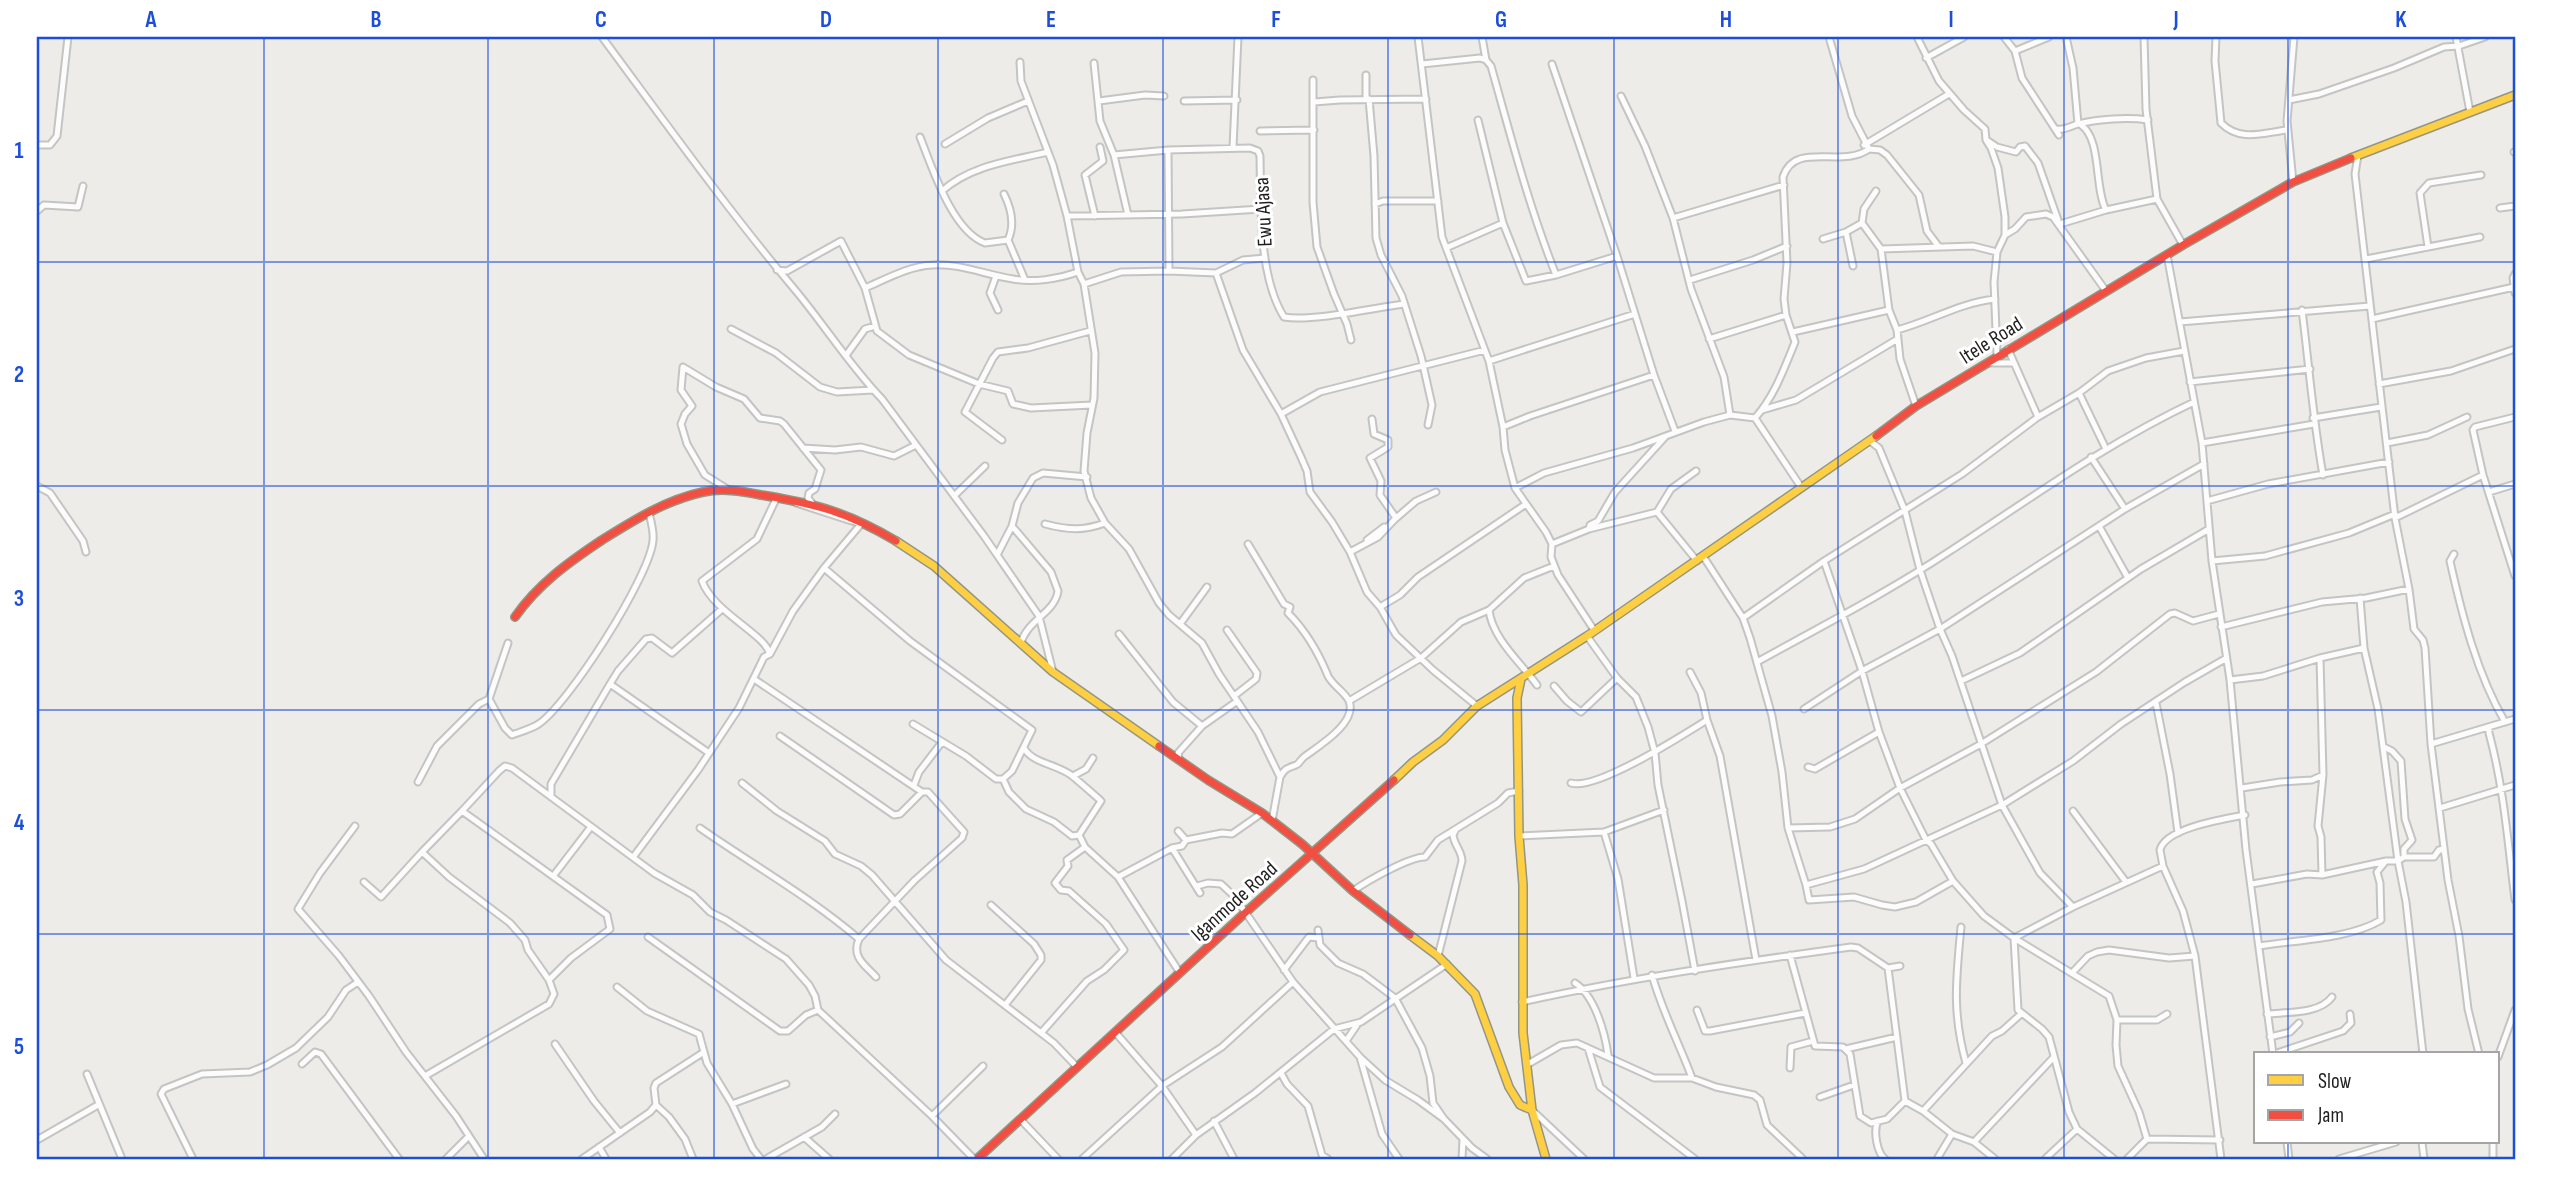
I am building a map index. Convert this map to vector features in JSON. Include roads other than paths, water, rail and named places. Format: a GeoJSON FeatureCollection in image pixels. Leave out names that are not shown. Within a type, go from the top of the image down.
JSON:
{"type":"FeatureCollection","features":[{"type":"Feature","properties":{"kind":"street"},"geometry":{"type":"LineString","coordinates":[[37,145],[50,145],[57,136],[68,37]]}},
{"type":"Feature","properties":{"kind":"street"},"geometry":{"type":"LineString","coordinates":[[602,37],[686,153],[777,270],[847,354],[997,555],[1037,614],[1053,672]]}},
{"type":"Feature","properties":{"kind":"street"},"geometry":{"type":"LineString","coordinates":[[1114,155],[1233,147],[1238,37]]}},
{"type":"Feature","properties":{"kind":"street"},"geometry":{"type":"LineString","coordinates":[[1418,37],[1446,248],[1489,361],[1503,427],[1505,450],[1515,488],[1552,544],[1551,557],[1554,566],[1571,599],[1617,678],[1636,697],[1643,713],[1655,753],[1658,785],[1695,971]]}},
{"type":"Feature","properties":{"kind":"street"},"geometry":{"type":"LineString","coordinates":[[1482,37],[1486,60],[1491,66],[1541,235],[1556,275]]}},
{"type":"Feature","properties":{"kind":"street"},"geometry":{"type":"LineString","coordinates":[[1829,37],[1852,116],[1867,147]]}},
{"type":"Feature","properties":{"kind":"street"},"geometry":{"type":"LineString","coordinates":[[1917,37],[1926,58],[1949,94],[1985,130],[1986,140],[1996,158],[2004,213],[2004,235],[1997,251],[1994,282],[1997,355]]}},
{"type":"Feature","properties":{"kind":"street"},"geometry":{"type":"LineString","coordinates":[[1926,58],[1964,37]]}},
{"type":"Feature","properties":{"kind":"street"},"geometry":{"type":"LineString","coordinates":[[2004,37],[2015,51],[2022,78],[2057,132],[2078,124],[2136,118],[2148,120]]}},
{"type":"Feature","properties":{"kind":"street"},"geometry":{"type":"LineString","coordinates":[[2015,51],[2049,37]]}},
{"type":"Feature","properties":{"kind":"street"},"geometry":{"type":"LineString","coordinates":[[2066,37],[2072,63],[2078,124]]}},
{"type":"Feature","properties":{"kind":"street"},"geometry":{"type":"LineString","coordinates":[[2144,37],[2146,109],[2157,199],[2183,244]]}},
{"type":"Feature","properties":{"kind":"street"},"geometry":{"type":"LineString","coordinates":[[2216,37],[2215,61],[2221,123],[2231,133],[2243,135],[2287,130]]}},
{"type":"Feature","properties":{"kind":"street"},"geometry":{"type":"LineString","coordinates":[[2293,182],[2287,130],[2294,37]]}},
{"type":"Feature","properties":{"kind":"street"},"geometry":{"type":"LineString","coordinates":[[2456,37],[2470,111]]}},
{"type":"Feature","properties":{"kind":"street"},"geometry":{"type":"LineString","coordinates":[[2289,100],[2319,94],[2382,73],[2444,47],[2459,46],[2485,37]]}},
{"type":"Feature","properties":{"kind":"street"},"geometry":{"type":"LineString","coordinates":[[1422,64],[1473,58],[1486,60]]}},
{"type":"Feature","properties":{"kind":"street"},"geometry":{"type":"LineString","coordinates":[[1020,62],[1021,81],[1048,152],[1067,216],[1078,272],[1084,284],[1094,345],[1096,375],[1084,459],[1084,471],[1091,498],[1105,523],[1129,549],[1158,603],[1202,643],[1280,770],[1272,821]]}},
{"type":"Feature","properties":{"kind":"street"},"geometry":{"type":"LineString","coordinates":[[1094,63],[1100,121],[1114,155],[1128,215]]}},
{"type":"Feature","properties":{"kind":"street"},"geometry":{"type":"LineString","coordinates":[[1552,64],[1654,375],[1675,431]]}},
{"type":"Feature","properties":{"kind":"street"},"geometry":{"type":"LineString","coordinates":[[1366,75],[1376,238],[1404,304],[1422,366],[1432,405],[1428,425]]}},
{"type":"Feature","properties":{"kind":"street"},"geometry":{"type":"LineString","coordinates":[[1313,80],[1313,202],[1317,247],[1351,340]]}},
{"type":"Feature","properties":{"kind":"street"},"geometry":{"type":"LineString","coordinates":[[1755,418],[1777,385],[1795,342],[1786,316],[1784,299],[1787,246],[1783,177],[1786,167],[1792,161],[1802,158],[1860,156],[1867,147],[1949,94]]}},
{"type":"Feature","properties":{"kind":"street"},"geometry":{"type":"LineString","coordinates":[[1099,102],[1145,95],[1164,96]]}},
{"type":"Feature","properties":{"kind":"street","name":"Itele Road"},"geometry":{"type":"LineString","coordinates":[[1521,679],[1700,559],[1916,406],[2183,244],[2293,182],[2515,95]]}},
{"type":"Feature","properties":{"kind":"street"},"geometry":{"type":"LineString","coordinates":[[1621,96],[1645,146],[1673,218],[1690,281],[1724,377],[1730,415]]}},
{"type":"Feature","properties":{"kind":"street"},"geometry":{"type":"LineString","coordinates":[[1314,102],[1426,99]]}},
{"type":"Feature","properties":{"kind":"street"},"geometry":{"type":"LineString","coordinates":[[1184,101],[1237,100]]}},
{"type":"Feature","properties":{"kind":"street"},"geometry":{"type":"LineString","coordinates":[[945,144],[988,118],[1028,101]]}},
{"type":"Feature","properties":{"kind":"street"},"geometry":{"type":"LineString","coordinates":[[2136,118],[2146,109]]}},
{"type":"Feature","properties":{"kind":"street"},"geometry":{"type":"LineString","coordinates":[[1478,120],[1503,223],[1526,281],[1556,275],[1617,256]]}},
{"type":"Feature","properties":{"kind":"street"},"geometry":{"type":"LineString","coordinates":[[2078,124],[2084,127],[2089,135],[2106,210]]}},
{"type":"Feature","properties":{"kind":"street"},"geometry":{"type":"LineString","coordinates":[[1260,131],[1314,130]]}},
{"type":"Feature","properties":{"kind":"street"},"geometry":{"type":"LineString","coordinates":[[920,137],[942,191],[961,223],[978,240],[987,243],[1008,240]]}},
{"type":"Feature","properties":{"kind":"street"},"geometry":{"type":"LineString","coordinates":[[1986,140],[1997,147],[2016,152],[2025,146],[2031,152],[2040,168],[2060,224],[2106,291]]}},
{"type":"Feature","properties":{"kind":"street"},"geometry":{"type":"LineString","coordinates":[[1095,216],[1085,175],[1103,161],[1100,147]]}},
{"type":"Feature","properties":{"kind":"street","name":"Ewu Ajasa"},"geometry":{"type":"LineString","coordinates":[[1233,147],[1255,149],[1260,156],[1265,258],[1272,288],[1284,317],[1342,313]]}},
{"type":"Feature","properties":{"kind":"street"},"geometry":{"type":"LineString","coordinates":[[1867,147],[1887,155],[1919,195],[1929,236],[1938,247]]}},
{"type":"Feature","properties":{"kind":"street"},"geometry":{"type":"LineString","coordinates":[[1168,150],[1169,271]]}},
{"type":"Feature","properties":{"kind":"street"},"geometry":{"type":"LineString","coordinates":[[942,191],[961,176],[995,164],[1048,152]]}},
{"type":"Feature","properties":{"kind":"street"},"geometry":{"type":"LineString","coordinates":[[2358,155],[2355,174],[2395,516],[2414,629],[2423,640],[2427,659],[2431,744],[2444,849],[2468,1009],[2479,1052]]}},
{"type":"Feature","properties":{"kind":"street"},"geometry":{"type":"LineString","coordinates":[[2428,247],[2420,193],[2429,183],[2481,175]]}},
{"type":"Feature","properties":{"kind":"street"},"geometry":{"type":"LineString","coordinates":[[1673,218],[1784,185]]}},
{"type":"Feature","properties":{"kind":"street"},"geometry":{"type":"LineString","coordinates":[[37,211],[44,205],[78,206],[83,186]]}},
{"type":"Feature","properties":{"kind":"street"},"geometry":{"type":"LineString","coordinates":[[1877,191],[1864,209],[1862,223],[1881,249],[1889,310],[1896,330],[1900,359],[1916,406]]}},
{"type":"Feature","properties":{"kind":"street"},"geometry":{"type":"LineString","coordinates":[[1004,194],[1011,215],[1008,240],[1025,280]]}},
{"type":"Feature","properties":{"kind":"street"},"geometry":{"type":"LineString","coordinates":[[1375,196],[1383,201]]}},
{"type":"Feature","properties":{"kind":"street"},"geometry":{"type":"LineString","coordinates":[[2060,224],[2157,199]]}},
{"type":"Feature","properties":{"kind":"street"},"geometry":{"type":"LineString","coordinates":[[1375,204],[1383,201],[1438,201]]}},
{"type":"Feature","properties":{"kind":"street"},"geometry":{"type":"LineString","coordinates":[[2500,208],[2515,206]]}},
{"type":"Feature","properties":{"kind":"street"},"geometry":{"type":"LineString","coordinates":[[1067,216],[1261,209]]}},
{"type":"Feature","properties":{"kind":"street"},"geometry":{"type":"LineString","coordinates":[[2004,235],[2015,229],[2026,217],[2038,214],[2046,214],[2060,224]]}},
{"type":"Feature","properties":{"kind":"street"},"geometry":{"type":"LineString","coordinates":[[1446,248],[1503,223]]}},
{"type":"Feature","properties":{"kind":"street"},"geometry":{"type":"LineString","coordinates":[[1823,239],[1846,232],[1862,223]]}},
{"type":"Feature","properties":{"kind":"street"},"geometry":{"type":"LineString","coordinates":[[1846,232],[1853,266]]}},
{"type":"Feature","properties":{"kind":"street"},"geometry":{"type":"LineString","coordinates":[[1925,248],[1929,236]]}},
{"type":"Feature","properties":{"kind":"street"},"geometry":{"type":"LineString","coordinates":[[2366,259],[2480,237]]}},
{"type":"Feature","properties":{"kind":"street"},"geometry":{"type":"LineString","coordinates":[[777,270],[787,271],[797,267],[841,241],[865,288],[877,331],[909,355],[979,384],[1007,391],[1013,404],[1031,408],[1091,405]]}},
{"type":"Feature","properties":{"kind":"street"},"geometry":{"type":"LineString","coordinates":[[1690,281],[1787,246]]}},
{"type":"Feature","properties":{"kind":"street"},"geometry":{"type":"LineString","coordinates":[[1881,249],[1973,246],[1997,251]]}},
{"type":"Feature","properties":{"kind":"street"},"geometry":{"type":"LineString","coordinates":[[2167,255],[2202,443],[2212,561],[2230,680],[2245,815],[2246,850],[2274,1052]]}},
{"type":"Feature","properties":{"kind":"street"},"geometry":{"type":"LineString","coordinates":[[1084,284],[1121,272],[1216,273],[1243,260],[1265,258]]}},
{"type":"Feature","properties":{"kind":"street"},"geometry":{"type":"LineString","coordinates":[[865,288],[913,268],[931,265],[958,267],[1025,280],[1059,277],[1078,272]]}},
{"type":"Feature","properties":{"kind":"street"},"geometry":{"type":"LineString","coordinates":[[1216,273],[1243,350],[1281,414],[1307,471],[1310,492],[1350,552],[1367,592],[1380,607],[1396,635],[1477,706]]}},
{"type":"Feature","properties":{"kind":"street"},"geometry":{"type":"LineString","coordinates":[[2372,319],[2515,290],[2515,274]]}},
{"type":"Feature","properties":{"kind":"street"},"geometry":{"type":"LineString","coordinates":[[996,276],[990,293],[998,310]]}},
{"type":"Feature","properties":{"kind":"street"},"geometry":{"type":"LineString","coordinates":[[1896,330],[1920,324],[1968,303],[1995,299]]}},
{"type":"Feature","properties":{"kind":"street"},"geometry":{"type":"LineString","coordinates":[[1342,313],[1404,304]]}},
{"type":"Feature","properties":{"kind":"street"},"geometry":{"type":"LineString","coordinates":[[2180,322],[2370,306]]}},
{"type":"Feature","properties":{"kind":"street"},"geometry":{"type":"LineString","coordinates":[[1793,332],[1889,310]]}},
{"type":"Feature","properties":{"kind":"street"},"geometry":{"type":"LineString","coordinates":[[2302,310],[2310,369],[2313,421],[2323,475]]}},
{"type":"Feature","properties":{"kind":"street"},"geometry":{"type":"LineString","coordinates":[[1489,361],[1634,314]]}},
{"type":"Feature","properties":{"kind":"street"},"geometry":{"type":"LineString","coordinates":[[1709,339],[1786,316]]}},
{"type":"Feature","properties":{"kind":"street"},"geometry":{"type":"LineString","coordinates":[[847,354],[865,329],[875,326]]}},
{"type":"Feature","properties":{"kind":"street"},"geometry":{"type":"LineString","coordinates":[[731,329],[776,353],[820,387],[837,392],[873,390]]}},
{"type":"Feature","properties":{"kind":"street"},"geometry":{"type":"LineString","coordinates":[[1002,440],[965,412],[998,352],[1028,348],[1090,331]]}},
{"type":"Feature","properties":{"kind":"street"},"geometry":{"type":"LineString","coordinates":[[1762,410],[1796,400],[1896,340]]}},
{"type":"Feature","properties":{"kind":"street"},"geometry":{"type":"LineString","coordinates":[[2008,349],[2038,417]]}},
{"type":"Feature","properties":{"kind":"street"},"geometry":{"type":"LineString","coordinates":[[2379,384],[2451,371],[2515,349]]}},
{"type":"Feature","properties":{"kind":"street"},"geometry":{"type":"LineString","coordinates":[[1281,414],[1320,392],[1485,350]]}},
{"type":"Feature","properties":{"kind":"street"},"geometry":{"type":"LineString","coordinates":[[1743,618],[1824,561],[1962,474],[2038,417],[2079,393],[2108,371],[2146,358],[2184,351]]}},
{"type":"Feature","properties":{"kind":"street"},"geometry":{"type":"LineString","coordinates":[[1987,363],[2014,363]]}},
{"type":"Feature","properties":{"kind":"street"},"geometry":{"type":"LineString","coordinates":[[729,490],[705,475],[682,433],[681,424],[692,406],[681,390],[684,367],[716,387],[744,399],[760,418],[780,421],[821,470],[815,489],[809,493],[808,498],[812,503]]}},
{"type":"Feature","properties":{"kind":"street"},"geometry":{"type":"LineString","coordinates":[[2190,382],[2310,369]]}},
{"type":"Feature","properties":{"kind":"street"},"geometry":{"type":"LineString","coordinates":[[1503,427],[1654,375]]}},
{"type":"Feature","properties":{"kind":"street"},"geometry":{"type":"LineString","coordinates":[[2079,393],[2106,449]]}},
{"type":"Feature","properties":{"kind":"street"},"geometry":{"type":"LineString","coordinates":[[1757,662],[1920,570],[2091,457],[2194,402]]}},
{"type":"Feature","properties":{"kind":"street"},"geometry":{"type":"LineString","coordinates":[[2202,443],[2381,407]]}},
{"type":"Feature","properties":{"kind":"street"},"geometry":{"type":"LineString","coordinates":[[1515,488],[1544,473],[1633,448],[1675,431],[1730,415],[1755,418],[1801,487]]}},
{"type":"Feature","properties":{"kind":"street"},"geometry":{"type":"LineString","coordinates":[[2387,443],[2428,435],[2467,417]]}},
{"type":"Feature","properties":{"kind":"street"},"geometry":{"type":"LineString","coordinates":[[2515,417],[2475,427],[2473,430],[2483,475],[2515,576]]}},
{"type":"Feature","properties":{"kind":"street"},"geometry":{"type":"LineString","coordinates":[[1372,419],[1374,434],[1388,440],[1388,447],[1370,458],[1381,481],[1380,495],[1396,518]]}},
{"type":"Feature","properties":{"kind":"street"},"geometry":{"type":"LineString","coordinates":[[1589,529],[1590,525],[1598,521],[1615,492],[1668,435]]}},
{"type":"Feature","properties":{"kind":"street"},"geometry":{"type":"LineString","coordinates":[[1873,439],[1905,511],[1920,570],[1961,681],[2002,805],[2040,873],[2073,907]]}},
{"type":"Feature","properties":{"kind":"street"},"geometry":{"type":"LineString","coordinates":[[803,448],[835,450],[861,447],[894,456],[916,445]]}},
{"type":"Feature","properties":{"kind":"street"},"geometry":{"type":"LineString","coordinates":[[812,458],[816,448]]}},
{"type":"Feature","properties":{"kind":"street"},"geometry":{"type":"LineString","coordinates":[[2091,457],[2125,509]]}},
{"type":"Feature","properties":{"kind":"street"},"geometry":{"type":"LineString","coordinates":[[2207,501],[2268,484],[2389,462]]}},
{"type":"Feature","properties":{"kind":"street"},"geometry":{"type":"LineString","coordinates":[[1804,709],[1862,671],[1940,629],[2125,509],[2204,464]]}},
{"type":"Feature","properties":{"kind":"street"},"geometry":{"type":"LineString","coordinates":[[954,496],[985,466]]}},
{"type":"Feature","properties":{"kind":"street"},"geometry":{"type":"LineString","coordinates":[[1552,544],[1589,529],[1657,512],[1671,489],[1696,471]]}},
{"type":"Feature","properties":{"kind":"street"},"geometry":{"type":"LineString","coordinates":[[997,555],[1012,526],[1018,503],[1036,476],[1043,473],[1087,477]]}},
{"type":"Feature","properties":{"kind":"street"},"geometry":{"type":"LineString","coordinates":[[2212,561],[2265,556],[2349,533],[2395,516],[2483,475]]}},
{"type":"Feature","properties":{"kind":"street"},"geometry":{"type":"LineString","coordinates":[[2489,492],[2515,484]]}},
{"type":"Feature","properties":{"kind":"street"},"geometry":{"type":"LineString","coordinates":[[37,486],[50,493],[83,541],[86,552]]}},
{"type":"Feature","properties":{"kind":"street"},"geometry":{"type":"LineString","coordinates":[[515,617],[541,583],[589,549],[649,513],[689,496],[729,490],[812,503],[845,515],[914,551],[949,578],[1053,672],[1235,798],[1262,813],[1353,891],[1438,956],[1475,994],[1509,1087],[1520,1105],[1532,1110],[1584,1159]]}},
{"type":"Feature","properties":{"kind":"street"},"geometry":{"type":"LineString","coordinates":[[1350,552],[1377,537],[1416,501],[1436,492]]}},
{"type":"Feature","properties":{"kind":"street"},"geometry":{"type":"LineString","coordinates":[[634,856],[739,708],[764,657],[770,654],[793,611],[860,524],[777,497]]}},
{"type":"Feature","properties":{"kind":"street"},"geometry":{"type":"LineString","coordinates":[[770,654],[765,645],[722,610],[702,581],[757,539],[777,497]]}},
{"type":"Feature","properties":{"kind":"street"},"geometry":{"type":"LineString","coordinates":[[1380,607],[1400,596],[1418,577],[1526,503]]}},
{"type":"Feature","properties":{"kind":"street"},"geometry":{"type":"LineString","coordinates":[[1657,512],[1700,559],[1743,618],[1772,716],[1788,828],[1809,900],[1854,897],[1889,907],[1916,902],[1953,881]]}},
{"type":"Feature","properties":{"kind":"street"},"geometry":{"type":"LineString","coordinates":[[489,699],[505,728],[512,735],[537,725],[570,692],[628,604],[639,580],[653,540],[649,513]]}},
{"type":"Feature","properties":{"kind":"street"},"geometry":{"type":"LineString","coordinates":[[1045,524],[1070,531],[1105,523]]}},
{"type":"Feature","properties":{"kind":"street"},"geometry":{"type":"LineString","coordinates":[[1012,526],[1048,567],[1056,581],[1057,598],[1049,609],[1037,614],[1021,643]]}},
{"type":"Feature","properties":{"kind":"street"},"geometry":{"type":"LineString","coordinates":[[2099,526],[2129,578]]}},
{"type":"Feature","properties":{"kind":"street"},"geometry":{"type":"LineString","coordinates":[[1961,681],[2020,653],[2129,578],[2209,529]]}},
{"type":"Feature","properties":{"kind":"street"},"geometry":{"type":"LineString","coordinates":[[2506,545],[2515,543]]}},
{"type":"Feature","properties":{"kind":"street"},"geometry":{"type":"LineString","coordinates":[[1248,544],[1284,604],[1290,607],[1288,612],[1326,667],[1333,684],[1349,701],[1347,718],[1338,730],[1298,764],[1280,770]]}},
{"type":"Feature","properties":{"kind":"street"},"geometry":{"type":"LineString","coordinates":[[2454,554],[2450,561],[2460,606],[2491,697],[2505,722]]}},
{"type":"Feature","properties":{"kind":"street"},"geometry":{"type":"LineString","coordinates":[[1824,561],[1862,671],[1879,732],[1900,788],[1926,841],[1931,844],[1953,881],[1984,916],[2014,938],[2109,996],[2117,1020],[2118,1066],[2139,1112],[2147,1139]]}},
{"type":"Feature","properties":{"kind":"street"},"geometry":{"type":"LineString","coordinates":[[1349,701],[1420,658],[1456,625],[1489,610],[1524,578],[1554,566]]}},
{"type":"Feature","properties":{"kind":"street"},"geometry":{"type":"LineString","coordinates":[[824,568],[910,641],[1032,730],[1012,771],[1003,779],[996,779],[966,756],[913,724]]}},
{"type":"Feature","properties":{"kind":"street"},"geometry":{"type":"LineString","coordinates":[[1180,624],[1207,587]]}},
{"type":"Feature","properties":{"kind":"street"},"geometry":{"type":"LineString","coordinates":[[2221,627],[2322,602],[2409,589]]}},
{"type":"Feature","properties":{"kind":"street"},"geometry":{"type":"LineString","coordinates":[[2360,598],[2364,648],[2384,747],[2398,861],[2406,902],[2423,1052]]}},
{"type":"Feature","properties":{"kind":"street"},"geometry":{"type":"LineString","coordinates":[[552,799],[551,784],[618,671],[646,639],[652,638],[673,653],[722,610]]}},
{"type":"Feature","properties":{"kind":"street"},"geometry":{"type":"LineString","coordinates":[[1489,610],[1498,634],[1537,685]]}},
{"type":"Feature","properties":{"kind":"street"},"geometry":{"type":"LineString","coordinates":[[1788,828],[1830,827],[1844,824],[1866,813],[1900,788],[1981,744],[2095,672],[2170,614],[2175,613],[2193,621],[2219,614]]}},
{"type":"Feature","properties":{"kind":"street"},"geometry":{"type":"LineString","coordinates":[[1227,630],[1257,673],[1256,679],[1234,695]]}},
{"type":"Feature","properties":{"kind":"street"},"geometry":{"type":"LineString","coordinates":[[1119,634],[1174,702],[1202,726]]}},
{"type":"Feature","properties":{"kind":"street"},"geometry":{"type":"LineString","coordinates":[[418,782],[437,746],[479,704],[489,699],[508,643]]}},
{"type":"Feature","properties":{"kind":"street"},"geometry":{"type":"LineString","coordinates":[[2230,680],[2263,676],[2320,658],[2364,648]]}},
{"type":"Feature","properties":{"kind":"street"},"geometry":{"type":"LineString","coordinates":[[2320,658],[2323,775],[2318,826],[2321,836],[2322,875]]}},
{"type":"Feature","properties":{"kind":"street"},"geometry":{"type":"LineString","coordinates":[[1806,885],[1864,869],[2002,805],[2073,761],[2121,724],[2185,682],[2225,659]]}},
{"type":"Feature","properties":{"kind":"street"},"geometry":{"type":"LineString","coordinates":[[1690,672],[1701,693],[1720,756],[1756,960]]}},
{"type":"Feature","properties":{"kind":"street"},"geometry":{"type":"LineString","coordinates":[[1554,686],[1581,712],[1617,678]]}},
{"type":"Feature","properties":{"kind":"street"},"geometry":{"type":"LineString","coordinates":[[754,679],[922,792],[928,792],[965,834],[915,880],[859,939],[856,946],[857,956],[876,977]]}},
{"type":"Feature","properties":{"kind":"street"},"geometry":{"type":"LineString","coordinates":[[1521,679],[1517,698],[1519,836],[1523,885],[1522,1002],[1532,1110],[1546,1159]]}},
{"type":"Feature","properties":{"kind":"street","name":"Iganmode Road"},"geometry":{"type":"LineString","coordinates":[[975,1159],[1413,762],[1443,740],[1477,706],[1521,679]]}},
{"type":"Feature","properties":{"kind":"street"},"geometry":{"type":"LineString","coordinates":[[610,684],[709,753]]}},
{"type":"Feature","properties":{"kind":"street"},"geometry":{"type":"LineString","coordinates":[[1511,686],[1517,698]]}},
{"type":"Feature","properties":{"kind":"street"},"geometry":{"type":"LineString","coordinates":[[1178,759],[1178,753],[1202,726],[1236,702]]}},
{"type":"Feature","properties":{"kind":"street"},"geometry":{"type":"LineString","coordinates":[[2156,703],[2178,833]]}},
{"type":"Feature","properties":{"kind":"street"},"geometry":{"type":"LineString","coordinates":[[2431,744],[2515,719]]}},
{"type":"Feature","properties":{"kind":"street"},"geometry":{"type":"LineString","coordinates":[[1571,783],[1577,785],[1602,777],[1655,753],[1707,720]]}},
{"type":"Feature","properties":{"kind":"street"},"geometry":{"type":"LineString","coordinates":[[2489,727],[2511,850],[2515,900]]}},
{"type":"Feature","properties":{"kind":"street"},"geometry":{"type":"LineString","coordinates":[[1808,767],[1815,769],[1828,763],[1879,732]]}},
{"type":"Feature","properties":{"kind":"street"},"geometry":{"type":"LineString","coordinates":[[780,736],[894,815],[900,814],[922,792]]}},
{"type":"Feature","properties":{"kind":"street"},"geometry":{"type":"LineString","coordinates":[[915,785],[919,772],[942,742]]}},
{"type":"Feature","properties":{"kind":"street"},"geometry":{"type":"LineString","coordinates":[[2384,747],[2401,761],[2405,820],[2412,840],[2404,849],[2404,857]]}},
{"type":"Feature","properties":{"kind":"street"},"geometry":{"type":"LineString","coordinates":[[1003,779],[1013,797],[1031,813],[1054,822],[1072,836],[1079,835],[1101,801],[1073,776],[1052,764],[1030,757],[1024,748]]}},
{"type":"Feature","properties":{"kind":"street"},"geometry":{"type":"LineString","coordinates":[[1073,776],[1086,768],[1093,758]]}},
{"type":"Feature","properties":{"kind":"street"},"geometry":{"type":"LineString","coordinates":[[364,882],[381,897],[505,766],[512,768],[590,828],[634,856],[653,873],[693,895],[710,912],[786,960],[808,985],[815,996],[818,1010],[975,1159]]}},
{"type":"Feature","properties":{"kind":"street"},"geometry":{"type":"LineString","coordinates":[[2242,788],[2312,780],[2323,775]]}},
{"type":"Feature","properties":{"kind":"street"},"geometry":{"type":"LineString","coordinates":[[742,783],[777,811],[825,841],[835,855],[861,866],[946,960],[1054,1043],[1077,1068]]}},
{"type":"Feature","properties":{"kind":"street"},"geometry":{"type":"LineString","coordinates":[[2440,808],[2515,785]]}},
{"type":"Feature","properties":{"kind":"street"},"geometry":{"type":"LineString","coordinates":[[1353,891],[1374,876],[1390,872],[1414,858],[1425,857],[1438,841],[1498,803],[1508,793],[1519,791]]}},
{"type":"Feature","properties":{"kind":"street"},"geometry":{"type":"LineString","coordinates":[[1519,836],[1604,832],[1664,810]]}},
{"type":"Feature","properties":{"kind":"street"},"geometry":{"type":"LineString","coordinates":[[462,811],[607,915],[610,929],[571,958],[550,980]]}},
{"type":"Feature","properties":{"kind":"street"},"geometry":{"type":"LineString","coordinates":[[2073,811],[2126,882]]}},
{"type":"Feature","properties":{"kind":"street"},"geometry":{"type":"LineString","coordinates":[[1118,877],[1172,848],[1182,846],[1186,840],[1222,833],[1232,834],[1262,813]]}},
{"type":"Feature","properties":{"kind":"street"},"geometry":{"type":"LineString","coordinates":[[2221,1159],[2200,1008],[2196,956],[2183,911],[2160,850],[2161,844],[2178,833],[2245,815]]}},
{"type":"Feature","properties":{"kind":"street"},"geometry":{"type":"LineString","coordinates":[[355,826],[298,909],[339,956],[484,1159]]}},
{"type":"Feature","properties":{"kind":"street"},"geometry":{"type":"LineString","coordinates":[[554,875],[590,828]]}},
{"type":"Feature","properties":{"kind":"street"},"geometry":{"type":"LineString","coordinates":[[700,828],[762,872],[823,909],[859,939]]}},
{"type":"Feature","properties":{"kind":"street"},"geometry":{"type":"LineString","coordinates":[[1438,956],[1462,861],[1462,855],[1454,844],[1453,835],[1457,829]]}},
{"type":"Feature","properties":{"kind":"street"},"geometry":{"type":"LineString","coordinates":[[1178,831],[1186,840]]}},
{"type":"Feature","properties":{"kind":"street"},"geometry":{"type":"LineString","coordinates":[[1604,832],[1618,879],[1634,978]]}},
{"type":"Feature","properties":{"kind":"street"},"geometry":{"type":"LineString","coordinates":[[1079,835],[1085,847],[1118,877],[1180,973]]}},
{"type":"Feature","properties":{"kind":"street"},"geometry":{"type":"LineString","coordinates":[[1041,1033],[1087,981],[1120,957],[1124,950],[1106,924],[1069,891],[1061,890],[1055,883],[1068,866],[1067,860],[1085,847]]}},
{"type":"Feature","properties":{"kind":"street"},"geometry":{"type":"LineString","coordinates":[[1172,848],[1200,893]]}},
{"type":"Feature","properties":{"kind":"street"},"geometry":{"type":"LineString","coordinates":[[2252,884],[2307,874],[2322,875],[2386,861],[2398,861],[2404,857],[2434,857],[2444,849]]}},
{"type":"Feature","properties":{"kind":"street"},"geometry":{"type":"LineString","coordinates":[[422,852],[449,877],[510,923],[525,940],[528,950],[550,980],[554,994],[549,1004],[425,1076]]}},
{"type":"Feature","properties":{"kind":"street"},"geometry":{"type":"LineString","coordinates":[[2259,946],[2362,929],[2381,920],[2381,891],[2377,872],[2386,861]]}},
{"type":"Feature","properties":{"kind":"street"},"geometry":{"type":"LineString","coordinates":[[2014,938],[2073,907],[2164,866]]}},
{"type":"Feature","properties":{"kind":"street"},"geometry":{"type":"LineString","coordinates":[[1197,886],[1221,884],[1246,912],[1293,982],[1360,1057],[1385,1080],[1444,1119]]}},
{"type":"Feature","properties":{"kind":"street"},"geometry":{"type":"LineString","coordinates":[[991,905],[1034,944],[1041,955],[1041,961],[1005,1005]]}},
{"type":"Feature","properties":{"kind":"street"},"geometry":{"type":"LineString","coordinates":[[1961,928],[1955,1003],[1958,1035],[1966,1063]]}},
{"type":"Feature","properties":{"kind":"street"},"geometry":{"type":"LineString","coordinates":[[1318,930],[1321,945],[1338,963],[1363,974],[1395,998],[1422,1048],[1430,1076],[1433,1103],[1462,1139],[1487,1159]]}},
{"type":"Feature","properties":{"kind":"street"},"geometry":{"type":"LineString","coordinates":[[648,937],[780,1031],[786,1033],[806,1015],[818,1010]]}},
{"type":"Feature","properties":{"kind":"street"},"geometry":{"type":"LineString","coordinates":[[1284,970],[1309,937],[1318,938]]}},
{"type":"Feature","properties":{"kind":"street"},"geometry":{"type":"LineString","coordinates":[[2014,938],[2018,972],[2016,1004],[2021,1014],[2045,1032],[2061,1076],[2069,1112],[2077,1129],[2114,1159]]}},
{"type":"Feature","properties":{"kind":"street"},"geometry":{"type":"LineString","coordinates":[[1522,1002],[1634,978],[1851,947],[1858,948],[1888,968],[1900,966]]}},
{"type":"Feature","properties":{"kind":"street"},"geometry":{"type":"LineString","coordinates":[[2072,973],[2088,956],[2109,950],[2169,958],[2196,956]]}},
{"type":"Feature","properties":{"kind":"street"},"geometry":{"type":"LineString","coordinates":[[1790,955],[1813,1041],[1818,1047],[1846,1049],[1897,1037]]}},
{"type":"Feature","properties":{"kind":"street"},"geometry":{"type":"LineString","coordinates":[[1346,1041],[1357,1025],[1447,964]]}},
{"type":"Feature","properties":{"kind":"street"},"geometry":{"type":"LineString","coordinates":[[1888,968],[1905,1101]]}},
{"type":"Feature","properties":{"kind":"street"},"geometry":{"type":"LineString","coordinates":[[1652,975],[1662,1008],[1692,1078]]}},
{"type":"Feature","properties":{"kind":"street"},"geometry":{"type":"LineString","coordinates":[[193,1159],[162,1094],[164,1089],[202,1074],[250,1072],[267,1065],[296,1048],[328,1017],[346,990],[358,982]]}},
{"type":"Feature","properties":{"kind":"street"},"geometry":{"type":"LineString","coordinates":[[1082,1159],[1162,1086],[1222,1047],[1293,982]]}},
{"type":"Feature","properties":{"kind":"street"},"geometry":{"type":"LineString","coordinates":[[1576,983],[1584,989],[1604,1032],[1608,1055]]}},
{"type":"Feature","properties":{"kind":"street"},"geometry":{"type":"LineString","coordinates":[[617,987],[647,1011],[693,1029],[702,1039],[707,1063],[761,1159]]}},
{"type":"Feature","properties":{"kind":"street"},"geometry":{"type":"LineString","coordinates":[[2267,1014],[2323,1006],[2332,997]]}},
{"type":"Feature","properties":{"kind":"street"},"geometry":{"type":"LineString","coordinates":[[1697,1010],[1705,1031],[1805,1013]]}},
{"type":"Feature","properties":{"kind":"street"},"geometry":{"type":"LineString","coordinates":[[2500,1052],[2515,1010]]}},
{"type":"Feature","properties":{"kind":"street"},"geometry":{"type":"LineString","coordinates":[[1923,1111],[1992,1036],[2021,1014]]}},
{"type":"Feature","properties":{"kind":"street"},"geometry":{"type":"LineString","coordinates":[[2117,1020],[2157,1020],[2167,1014]]}},
{"type":"Feature","properties":{"kind":"street"},"geometry":{"type":"LineString","coordinates":[[2280,1052],[2343,1031],[2351,1023],[2350,1014]]}},
{"type":"Feature","properties":{"kind":"street"},"geometry":{"type":"LineString","coordinates":[[2270,1037],[2290,1032],[2300,1023]]}},
{"type":"Feature","properties":{"kind":"street"},"geometry":{"type":"LineString","coordinates":[[1172,1159],[1196,1135],[1283,1071],[1334,1028],[1357,1025]]}},
{"type":"Feature","properties":{"kind":"street"},"geometry":{"type":"LineString","coordinates":[[1115,1032],[1162,1086],[1196,1135]]}},
{"type":"Feature","properties":{"kind":"street"},"geometry":{"type":"LineString","coordinates":[[1790,1068],[1791,1047],[1813,1041]]}},
{"type":"Feature","properties":{"kind":"street"},"geometry":{"type":"LineString","coordinates":[[1528,1064],[1561,1045],[1577,1042],[1654,1078],[1692,1078],[1716,1087],[1758,1096],[1767,1125],[1803,1159]]}},
{"type":"Feature","properties":{"kind":"street"},"geometry":{"type":"LineString","coordinates":[[555,1044],[594,1101],[620,1133]]}},
{"type":"Feature","properties":{"kind":"street"},"geometry":{"type":"LineString","coordinates":[[1588,1048],[1600,1087],[1695,1159]]}},
{"type":"Feature","properties":{"kind":"street"},"geometry":{"type":"LineString","coordinates":[[1846,1049],[1850,1054],[1860,1116],[1866,1122],[1887,1119],[1905,1101]]}},
{"type":"Feature","properties":{"kind":"street"},"geometry":{"type":"LineString","coordinates":[[302,1064],[315,1052],[321,1054],[399,1159]]}},
{"type":"Feature","properties":{"kind":"street"},"geometry":{"type":"LineString","coordinates":[[682,1159],[692,1157],[685,1139],[669,1117],[656,1105],[654,1088],[656,1083],[704,1052]]}},
{"type":"Feature","properties":{"kind":"street"},"geometry":{"type":"LineString","coordinates":[[1360,1057],[1382,1134],[1399,1159]]}},
{"type":"Feature","properties":{"kind":"street"},"geometry":{"type":"LineString","coordinates":[[1974,1142],[2053,1058]]}},
{"type":"Feature","properties":{"kind":"street"},"geometry":{"type":"LineString","coordinates":[[932,1116],[983,1066]]}},
{"type":"Feature","properties":{"kind":"street"},"geometry":{"type":"LineString","coordinates":[[1283,1071],[1280,1074],[1284,1080],[1308,1107],[1322,1155],[1328,1159]]}},
{"type":"Feature","properties":{"kind":"street"},"geometry":{"type":"LineString","coordinates":[[87,1074],[122,1159]]}},
{"type":"Feature","properties":{"kind":"street"},"geometry":{"type":"LineString","coordinates":[[732,1104],[786,1084]]}},
{"type":"Feature","properties":{"kind":"street"},"geometry":{"type":"LineString","coordinates":[[1820,1097],[1854,1085]]}},
{"type":"Feature","properties":{"kind":"street"},"geometry":{"type":"LineString","coordinates":[[1905,1101],[1923,1111],[1952,1134],[1974,1142],[1995,1159]]}},
{"type":"Feature","properties":{"kind":"street"},"geometry":{"type":"LineString","coordinates":[[37,1140],[98,1105]]}},
{"type":"Feature","properties":{"kind":"street"},"geometry":{"type":"LineString","coordinates":[[582,1159],[650,1112],[656,1105]]}},
{"type":"Feature","properties":{"kind":"street"},"geometry":{"type":"LineString","coordinates":[[766,1159],[822,1127],[835,1114]]}},
{"type":"Feature","properties":{"kind":"street"},"geometry":{"type":"LineString","coordinates":[[1021,1120],[1058,1159]]}},
{"type":"Feature","properties":{"kind":"street"},"geometry":{"type":"LineString","coordinates":[[1214,1121],[1234,1159]]}},
{"type":"Feature","properties":{"kind":"street"},"geometry":{"type":"LineString","coordinates":[[1878,1121],[1875,1130],[1880,1153],[1885,1159]]}},
{"type":"Feature","properties":{"kind":"street"},"geometry":{"type":"LineString","coordinates":[[2045,1159],[2077,1129]]}},
{"type":"Feature","properties":{"kind":"street"},"geometry":{"type":"LineString","coordinates":[[1937,1159],[1952,1134]]}},
{"type":"Feature","properties":{"kind":"street"},"geometry":{"type":"LineString","coordinates":[[446,1159],[469,1136]]}},
{"type":"Feature","properties":{"kind":"street"},"geometry":{"type":"LineString","coordinates":[[804,1138],[829,1159]]}},
{"type":"Feature","properties":{"kind":"street"},"geometry":{"type":"LineString","coordinates":[[1462,1139],[1462,1159]]}},
{"type":"Feature","properties":{"kind":"street"},"geometry":{"type":"LineString","coordinates":[[2127,1159],[2147,1139],[2220,1140]]}},
{"type":"Feature","properties":{"kind":"street"},"geometry":{"type":"LineString","coordinates":[[2339,1159],[2389,1144]]}},
{"type":"Feature","properties":{"kind":"street"},"geometry":{"type":"LineString","coordinates":[[599,1147],[606,1159]]}}]}
